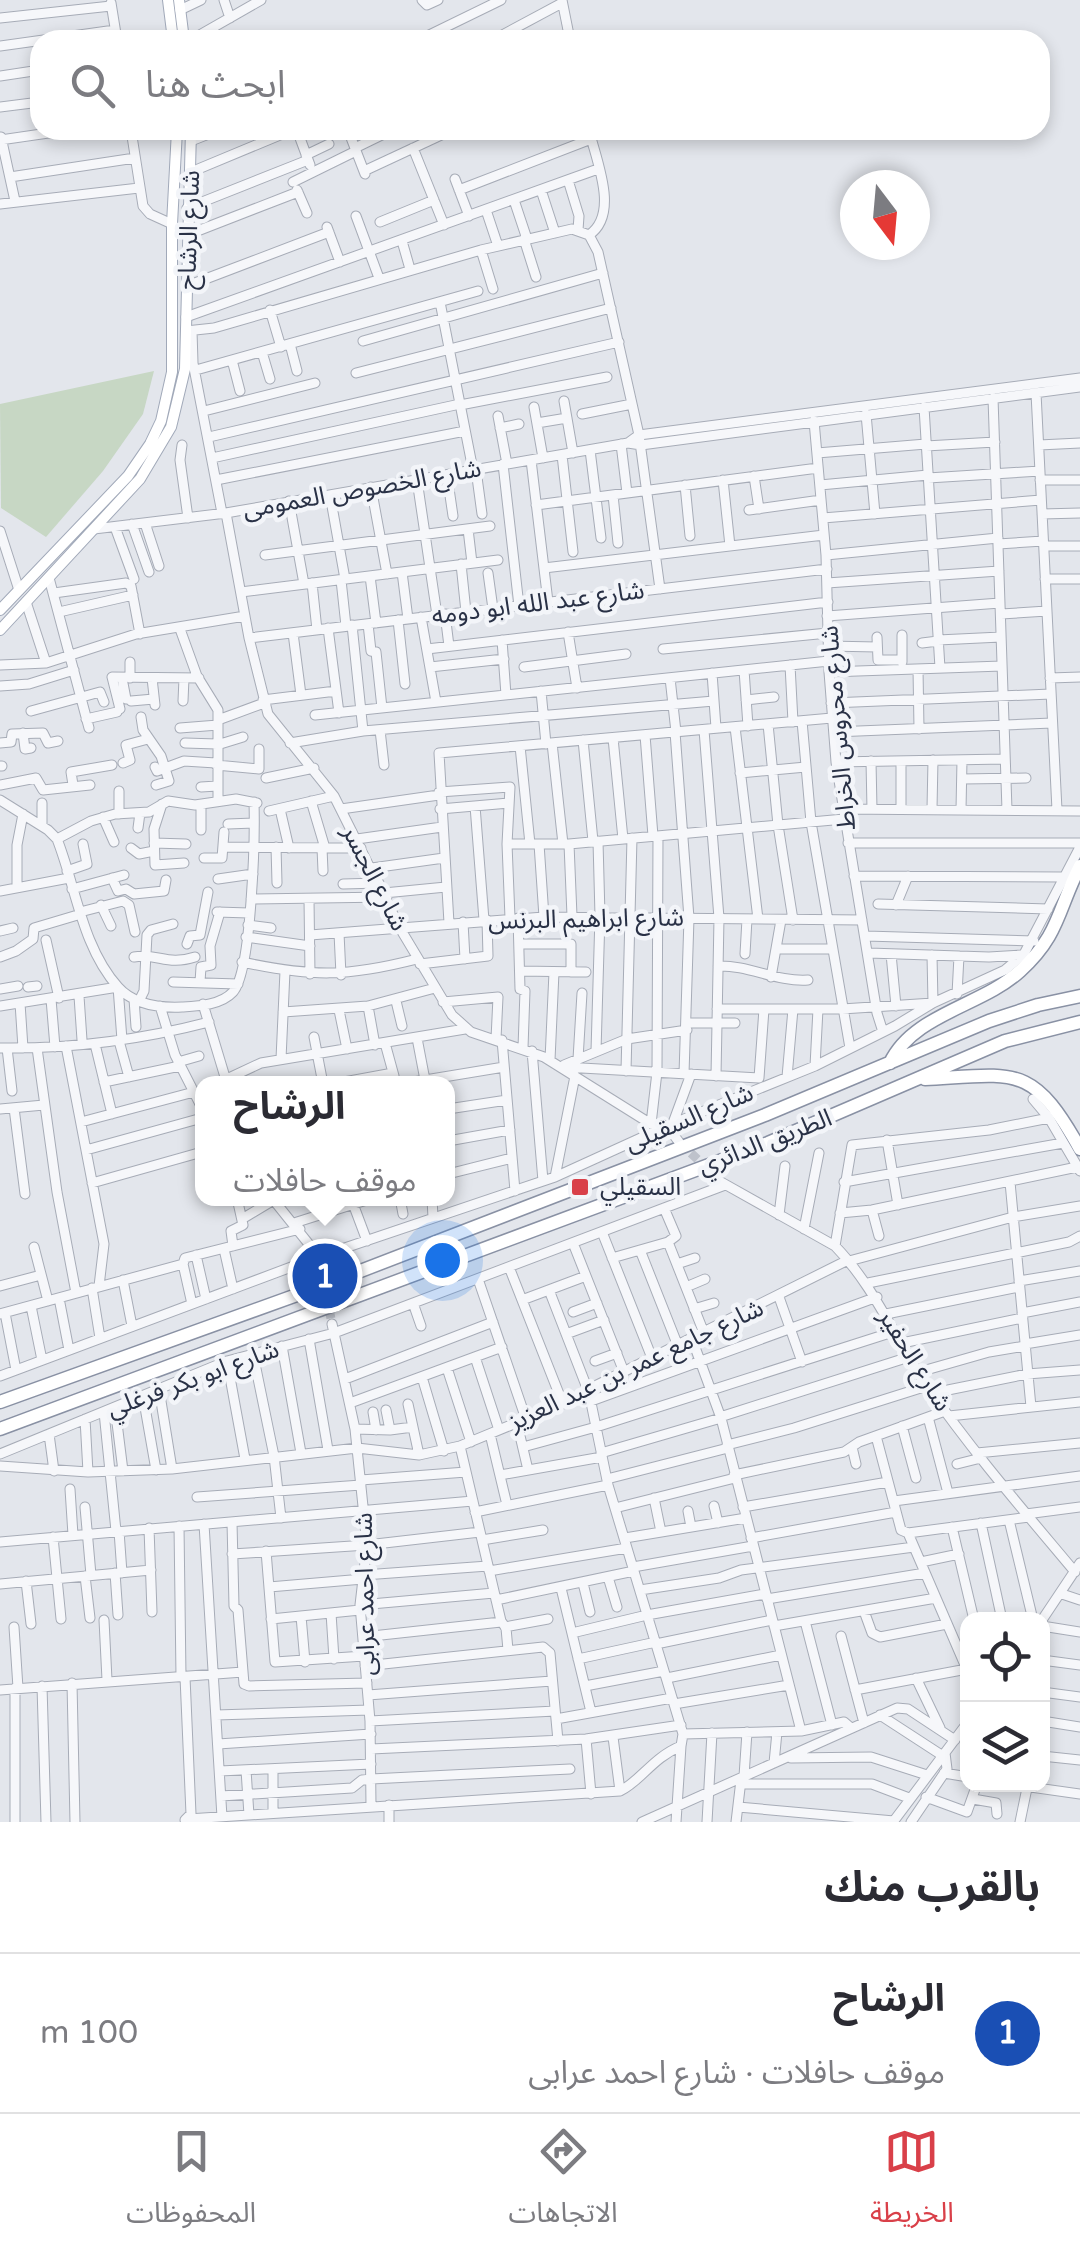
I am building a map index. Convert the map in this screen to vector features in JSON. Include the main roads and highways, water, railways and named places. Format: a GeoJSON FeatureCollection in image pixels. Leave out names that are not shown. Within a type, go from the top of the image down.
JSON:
{"type":"FeatureCollection","features":[{"type":"Feature","properties":{"kind":"highway"},"geometry":{"type":"LineString","coordinates":[[890,1063],[913,1034],[993,992],[1026,966],[1057,924],[1080,866]]}},
{"type":"Feature","properties":{"kind":"highway","name":"الطريق الدائري"},"geometry":{"type":"LineString","coordinates":[[0,1402],[332,1282],[779,1110],[1013,1012],[1080,996]]}},
{"type":"Feature","properties":{"kind":"highway","name":"الطريق الدائري"},"geometry":{"type":"LineString","coordinates":[[0,1429],[768,1143],[1006,1040],[1080,1022]]}},
{"type":"Feature","properties":{"kind":"highway"},"geometry":{"type":"LineString","coordinates":[[913,1080],[996,1075],[1019,1080],[1042,1092],[1054,1105],[1080,1149]]}},
{"type":"Feature","properties":{"kind":"main road"},"geometry":{"type":"LineString","coordinates":[[168,0],[172,30]]}},
{"type":"Feature","properties":{"kind":"main road"},"geometry":{"type":"LineString","coordinates":[[179,5],[185,30]]}},
{"type":"Feature","properties":{"kind":"main road","name":"شارع الرشاح"},"geometry":{"type":"LineString","coordinates":[[1,607],[128,476],[150,444],[165,408],[171,384],[176,140]]}},
{"type":"Feature","properties":{"kind":"main road","name":"شارع الرشاح"},"geometry":{"type":"LineString","coordinates":[[0,630],[140,479],[164,441],[183,384],[189,331],[186,235],[191,140]]}},
{"type":"Feature","properties":{"kind":"main road"},"geometry":{"type":"LineString","coordinates":[[173,186],[189,187]]}},
{"type":"Feature","properties":{"kind":"tunnel"},"geometry":{"type":"LineString","coordinates":[[681,1144],[721,1181]]}},
{"type":"Feature","properties":{"kind":"tunnel"},"geometry":{"type":"LineString","coordinates":[[324,1283],[332,1324]]}},
{"type":"Feature","properties":{"kind":"place","name":"السقيلي"},"geometry":{"type":"Point","coordinates":[580,1187]}},
{"type":"Feature","properties":{"kind":"place","name":"الرشاح"},"geometry":{"type":"Point","coordinates":[325,1276]}}]}
